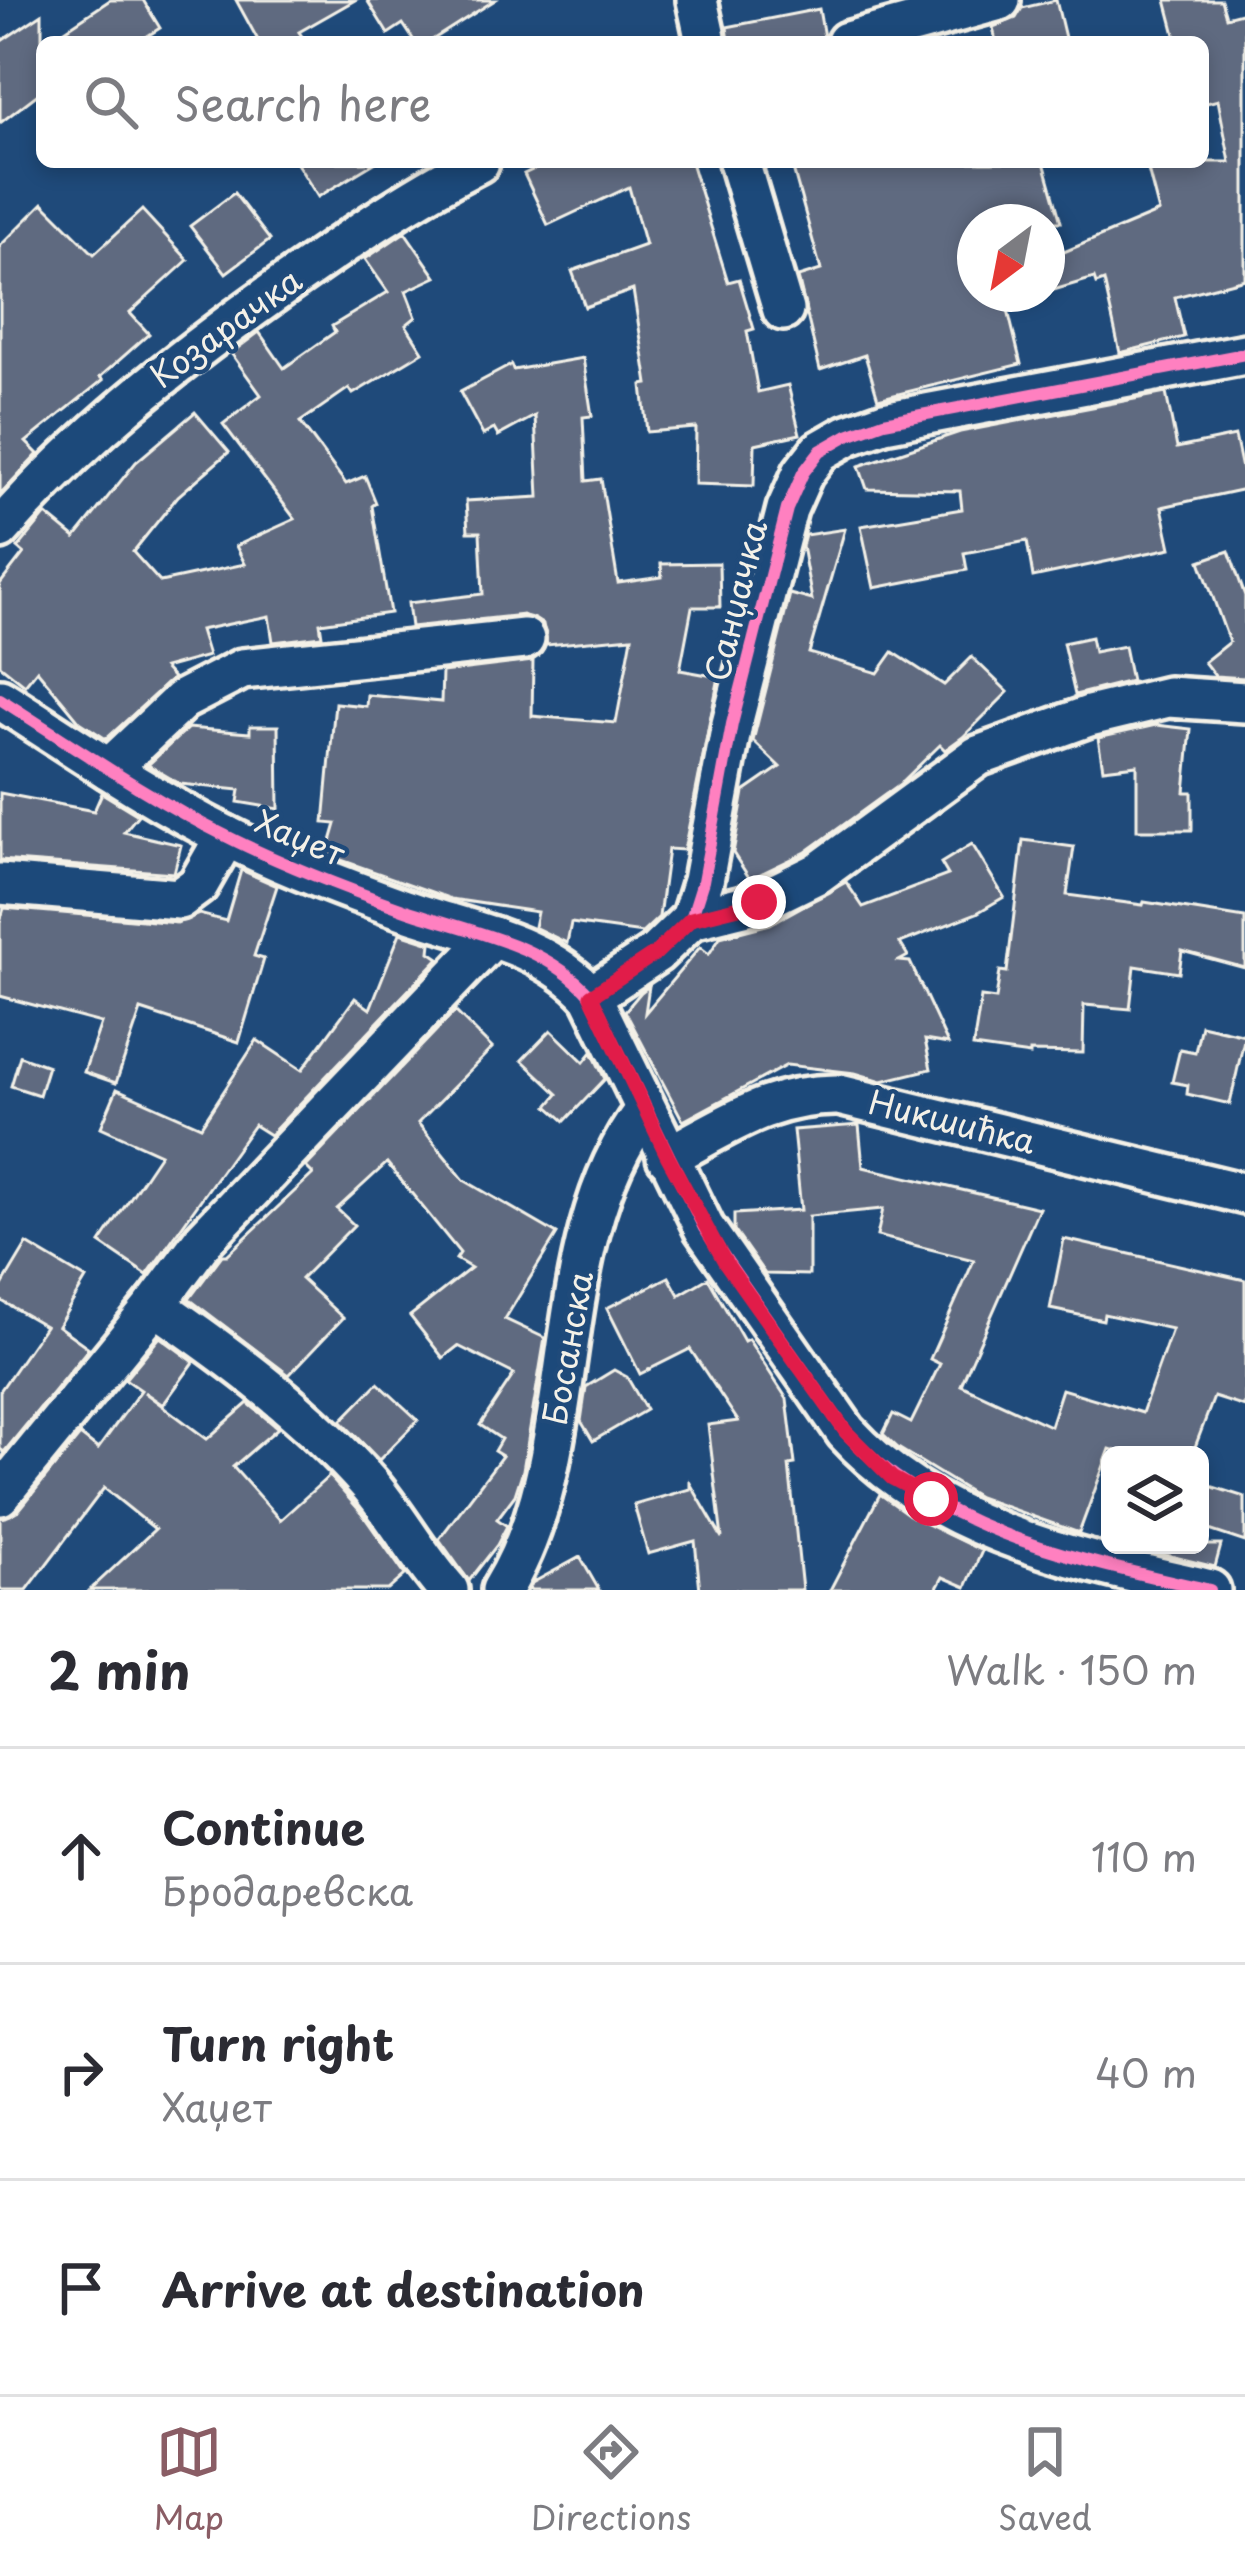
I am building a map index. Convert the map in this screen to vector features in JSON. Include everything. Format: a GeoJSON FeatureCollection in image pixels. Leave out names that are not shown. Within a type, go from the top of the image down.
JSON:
{"type":"FeatureCollection","features":[{"type":"Feature","properties":{"kind":"street"},"geometry":{"type":"LineString","coordinates":[[697,0],[705,36]]}},
{"type":"Feature","properties":{"kind":"street"},"geometry":{"type":"LineString","coordinates":[[869,36],[1000,0]]}},
{"type":"Feature","properties":{"kind":"street","name":"Козарачка"},"geometry":{"type":"LineString","coordinates":[[0,529],[87,439],[157,377],[401,205],[468,168]]}},
{"type":"Feature","properties":{"kind":"street"},"geometry":{"type":"LineString","coordinates":[[742,168],[783,310]]}},
{"type":"Feature","properties":{"kind":"street","name":"Санџачка"},"geometry":{"type":"LineString","coordinates":[[691,919],[787,509],[809,462],[831,443],[884,422],[1245,354]]}},
{"type":"Feature","properties":{"kind":"street"},"geometry":{"type":"LineString","coordinates":[[110,769],[182,700],[242,669],[524,639]]}},
{"type":"Feature","properties":{"kind":"street"},"geometry":{"type":"LineString","coordinates":[[1210,1590],[1066,1557],[1014,1538],[892,1478],[846,1432],[725,1262],[644,1110],[591,996],[656,953],[691,919],[759,902],[818,873],[947,775],[997,748],[1089,716],[1168,697],[1245,702]]}},
{"type":"Feature","properties":{"kind":"street","name":"Хаџет"},"geometry":{"type":"LineString","coordinates":[[0,699],[226,836],[557,965],[591,996]]}},
{"type":"Feature","properties":{"kind":"street"},"geometry":{"type":"LineString","coordinates":[[0,884],[179,899],[198,885],[226,836]]}},
{"type":"Feature","properties":{"kind":"street"},"geometry":{"type":"LineString","coordinates":[[0,1495],[204,1238],[494,938]]}},
{"type":"Feature","properties":{"kind":"street","name":"Никшићка"},"geometry":{"type":"LineString","coordinates":[[668,1157],[769,1104],[789,1097],[839,1095],[1245,1194]]}},
{"type":"Feature","properties":{"kind":"street","name":"Босанска"},"geometry":{"type":"LineString","coordinates":[[502,1590],[521,1556],[543,1483],[582,1263],[597,1208],[619,1145],[644,1110]]}},
{"type":"Feature","properties":{"kind":"street"},"geometry":{"type":"LineString","coordinates":[[155,1305],[253,1376],[314,1428],[370,1486],[448,1590]]}},
{"type":"Feature","properties":{"kind":"building"},"geometry":{"type":"Polygon","coordinates":[[[110,0],[143,0],[160,28],[147,36],[56,36],[110,0]]]}},
{"type":"Feature","properties":{"kind":"building"},"geometry":{"type":"Polygon","coordinates":[[[236,0],[355,0],[299,32],[302,36],[256,36],[236,0]]]}},
{"type":"Feature","properties":{"kind":"building"},"geometry":{"type":"Polygon","coordinates":[[[367,0],[495,0],[438,36],[411,36],[403,24],[388,34],[367,0]]]}},
{"type":"Feature","properties":{"kind":"building"},"geometry":{"type":"Polygon","coordinates":[[[1056,0],[1065,36],[995,36],[993,27],[1016,18],[1022,8],[1056,0]]]}},
{"type":"Feature","properties":{"kind":"building"},"geometry":{"type":"Polygon","coordinates":[[[1166,0],[1221,0],[1226,17],[1245,12],[1245,279],[1175,297],[1184,337],[1120,353],[1104,281],[1096,284],[1094,278],[1065,287],[1065,251],[1159,212],[1148,168],[1209,168],[1209,162],[1230,162],[1218,100],[1209,102],[1209,36],[1175,36],[1166,0]]]}},
{"type":"Feature","properties":{"kind":"building"},"geometry":{"type":"Polygon","coordinates":[[[819,9],[824,36],[728,36],[727,27],[819,9]]]}},
{"type":"Feature","properties":{"kind":"building"},"geometry":{"type":"Polygon","coordinates":[[[42,14],[42,36],[36,36],[36,96],[0,123],[0,42],[42,14]]]}},
{"type":"Feature","properties":{"kind":"building"},"geometry":{"type":"Polygon","coordinates":[[[300,168],[366,168],[318,197],[300,168]]]}},
{"type":"Feature","properties":{"kind":"building"},"geometry":{"type":"Polygon","coordinates":[[[537,168],[693,168],[728,282],[739,279],[754,329],[747,331],[758,392],[788,385],[800,434],[755,444],[754,486],[695,484],[696,428],[647,432],[642,385],[648,384],[633,290],[585,307],[572,271],[645,245],[629,187],[548,225],[524,174],[537,168]]]}},
{"type":"Feature","properties":{"kind":"building"},"geometry":{"type":"Polygon","coordinates":[[[793,168],[1046,168],[1056,204],[957,204],[957,312],[1008,312],[1021,364],[878,399],[865,355],[820,370],[798,277],[821,270],[793,168]]]}},
{"type":"Feature","properties":{"kind":"building"},"geometry":{"type":"Polygon","coordinates":[[[234,193],[270,240],[226,273],[190,226],[234,193]]]}},
{"type":"Feature","properties":{"kind":"building"},"geometry":{"type":"Polygon","coordinates":[[[43,203],[94,254],[142,210],[188,260],[130,313],[149,334],[100,377],[103,380],[26,442],[38,454],[0,494],[0,246],[43,203]]]}},
{"type":"Feature","properties":{"kind":"building"},"geometry":{"type":"Polygon","coordinates":[[[405,232],[436,277],[406,291],[416,317],[406,325],[423,352],[353,394],[349,388],[300,422],[346,484],[365,476],[376,503],[372,506],[390,613],[320,623],[322,636],[273,642],[269,616],[200,630],[208,656],[164,668],[173,678],[106,739],[80,722],[37,670],[25,685],[0,665],[0,584],[24,553],[18,548],[46,514],[75,538],[136,462],[195,412],[229,452],[178,496],[133,552],[160,582],[245,564],[236,546],[295,519],[223,424],[261,395],[231,353],[259,332],[284,368],[335,332],[332,326],[388,292],[365,259],[405,232]]]}},
{"type":"Feature","properties":{"kind":"building"},"geometry":{"type":"Polygon","coordinates":[[[583,358],[592,416],[583,417],[586,481],[601,479],[618,583],[662,577],[661,564],[719,563],[720,607],[692,607],[680,670],[719,677],[684,850],[668,849],[659,917],[642,933],[571,923],[567,943],[534,927],[537,912],[451,899],[327,855],[336,824],[324,823],[335,703],[366,706],[367,695],[441,702],[442,672],[533,661],[532,716],[616,723],[632,637],[547,645],[543,624],[523,615],[411,627],[408,603],[483,594],[480,532],[468,532],[466,501],[539,497],[535,416],[498,436],[494,429],[483,435],[460,392],[511,365],[513,370],[583,358]]]}},
{"type":"Feature","properties":{"kind":"building"},"geometry":{"type":"Polygon","coordinates":[[[1166,393],[1177,448],[1235,436],[1245,483],[1245,489],[1162,507],[1171,548],[1033,577],[1027,541],[964,553],[967,570],[874,588],[861,526],[962,509],[960,491],[867,489],[859,466],[960,432],[1166,393]]]}},
{"type":"Feature","properties":{"kind":"building"},"geometry":{"type":"Polygon","coordinates":[[[845,529],[809,653],[878,673],[893,652],[944,685],[972,657],[1008,692],[963,737],[945,750],[940,745],[900,784],[806,852],[750,879],[733,853],[744,792],[780,767],[753,741],[790,594],[812,600],[802,546],[805,535],[845,529]]]}},
{"type":"Feature","properties":{"kind":"building"},"geometry":{"type":"Polygon","coordinates":[[[1229,551],[1245,596],[1245,678],[1215,676],[1204,662],[1229,642],[1200,561],[1229,551]]]}},
{"type":"Feature","properties":{"kind":"building"},"geometry":{"type":"Polygon","coordinates":[[[1091,637],[1094,652],[1124,646],[1131,681],[1075,695],[1063,643],[1091,637]]]}},
{"type":"Feature","properties":{"kind":"building"},"geometry":{"type":"Polygon","coordinates":[[[1156,725],[1191,729],[1185,792],[1192,792],[1192,830],[1137,830],[1137,765],[1103,769],[1098,738],[1156,725]]]}},
{"type":"Feature","properties":{"kind":"building"},"geometry":{"type":"Polygon","coordinates":[[[250,726],[278,726],[279,809],[238,802],[240,790],[180,784],[148,765],[188,728],[250,733],[250,726]]]}},
{"type":"Feature","properties":{"kind":"building"},"geometry":{"type":"Polygon","coordinates":[[[0,793],[94,811],[102,793],[138,815],[124,832],[181,845],[174,873],[0,860],[0,793]]]}},
{"type":"Feature","properties":{"kind":"building"},"geometry":{"type":"Polygon","coordinates":[[[1023,840],[1074,847],[1067,895],[1245,918],[1245,968],[1182,951],[1179,973],[1135,966],[1130,1009],[1084,1005],[1083,1053],[1030,1055],[973,1047],[981,997],[996,999],[1000,971],[1007,972],[1023,840]]]}},
{"type":"Feature","properties":{"kind":"building"},"geometry":{"type":"Polygon","coordinates":[[[972,844],[1004,897],[977,913],[900,943],[908,956],[899,961],[910,962],[948,1044],[925,1040],[931,1069],[882,1081],[787,1065],[683,1121],[625,1011],[641,992],[649,986],[645,1013],[700,947],[709,954],[720,937],[770,924],[846,882],[863,907],[948,875],[941,863],[972,844]]]}},
{"type":"Feature","properties":{"kind":"building"},"geometry":{"type":"Polygon","coordinates":[[[241,870],[277,886],[254,956],[264,959],[239,1042],[141,1010],[116,1083],[84,1072],[101,1023],[0,996],[4,908],[177,923],[199,914],[226,921],[241,870]]]}},
{"type":"Feature","properties":{"kind":"building"},"geometry":{"type":"Polygon","coordinates":[[[400,933],[431,943],[430,952],[439,958],[270,1135],[254,1125],[147,1275],[100,1243],[160,1154],[101,1127],[117,1089],[201,1126],[257,1040],[302,1070],[355,998],[370,1009],[400,933]]]}},
{"type":"Feature","properties":{"kind":"building"},"geometry":{"type":"Polygon","coordinates":[[[455,1011],[492,1048],[418,1123],[464,1180],[557,1234],[505,1319],[545,1338],[523,1470],[515,1495],[497,1519],[507,1526],[469,1581],[439,1539],[502,1456],[494,1451],[501,1439],[480,1425],[514,1374],[458,1346],[443,1358],[410,1316],[471,1268],[456,1259],[460,1253],[387,1163],[337,1209],[354,1225],[301,1279],[343,1318],[289,1375],[189,1299],[222,1255],[313,1174],[306,1167],[455,1011]]]}},
{"type":"Feature","properties":{"kind":"building"},"geometry":{"type":"Polygon","coordinates":[[[1201,1025],[1245,1035],[1230,1104],[1187,1094],[1188,1085],[1172,1082],[1180,1049],[1195,1052],[1201,1025]]]}},
{"type":"Feature","properties":{"kind":"building"},"geometry":{"type":"Polygon","coordinates":[[[551,1030],[584,1062],[592,1052],[605,1079],[565,1121],[548,1106],[558,1094],[522,1060],[551,1030]]]}},
{"type":"Feature","properties":{"kind":"building"},"geometry":{"type":"Polygon","coordinates":[[[20,1056],[48,1066],[39,1095],[11,1086],[20,1056]]]}},
{"type":"Feature","properties":{"kind":"building"},"geometry":{"type":"Polygon","coordinates":[[[859,1125],[863,1167],[1039,1208],[961,1385],[1050,1426],[1062,1389],[1142,1413],[1172,1329],[1104,1314],[1103,1320],[1050,1309],[1064,1239],[1245,1280],[1245,1407],[1214,1397],[1195,1446],[1101,1446],[1101,1473],[1079,1533],[978,1497],[898,1448],[883,1434],[893,1414],[911,1423],[940,1364],[930,1359],[974,1260],[877,1236],[883,1209],[809,1216],[809,1275],[765,1274],[734,1230],[734,1214],[801,1210],[793,1130],[859,1125]]]}},
{"type":"Feature","properties":{"kind":"building"},"geometry":{"type":"Polygon","coordinates":[[[27,1244],[86,1279],[58,1326],[89,1348],[4,1452],[0,1449],[0,1391],[45,1326],[0,1300],[0,1289],[27,1244]]]}},
{"type":"Feature","properties":{"kind":"building"},"geometry":{"type":"Polygon","coordinates":[[[669,1277],[679,1295],[708,1278],[744,1341],[748,1339],[787,1399],[802,1590],[700,1590],[695,1541],[648,1554],[634,1505],[690,1489],[690,1483],[722,1538],[708,1425],[738,1421],[690,1349],[640,1374],[607,1308],[669,1277]]]}},
{"type":"Feature","properties":{"kind":"building"},"geometry":{"type":"Polygon","coordinates":[[[160,1337],[194,1362],[163,1405],[144,1392],[207,1439],[248,1403],[278,1428],[233,1467],[280,1520],[329,1476],[405,1575],[388,1590],[90,1590],[155,1529],[104,1488],[27,1590],[0,1590],[0,1518],[19,1510],[80,1435],[98,1449],[141,1390],[125,1379],[160,1337]]]}},
{"type":"Feature","properties":{"kind":"building"},"geometry":{"type":"Polygon","coordinates":[[[614,1370],[627,1377],[646,1410],[593,1441],[581,1421],[586,1387],[614,1370]]]}},
{"type":"Feature","properties":{"kind":"building"},"geometry":{"type":"Polygon","coordinates":[[[378,1383],[418,1420],[379,1460],[341,1421],[378,1383]]]}},
{"type":"Feature","properties":{"kind":"building"},"geometry":{"type":"Polygon","coordinates":[[[1210,1486],[1245,1497],[1245,1542],[1209,1530],[1210,1486]]]}},
{"type":"Feature","properties":{"kind":"building"},"geometry":{"type":"Polygon","coordinates":[[[880,1494],[912,1517],[982,1551],[966,1587],[943,1577],[936,1590],[830,1590],[880,1494]]]}},
{"type":"Feature","properties":{"kind":"building"},"geometry":{"type":"Polygon","coordinates":[[[1209,1545],[1221,1545],[1215,1567],[1162,1554],[1209,1554],[1209,1545]]]}},
{"type":"Feature","properties":{"kind":"building"},"geometry":{"type":"Polygon","coordinates":[[[580,1557],[599,1590],[529,1590],[532,1583],[580,1557]]]}},
{"type":"Feature","properties":{"kind":"cycle path"},"geometry":{"type":"LineString","coordinates":[[691,919],[703,881],[732,724],[787,509],[803,473],[820,451],[884,422],[1245,354]]}},
{"type":"Feature","properties":{"kind":"cycle path"},"geometry":{"type":"LineString","coordinates":[[0,699],[139,788],[248,847],[358,893],[528,951],[572,978],[591,996],[704,1228],[846,1432],[883,1467],[968,1519],[1063,1554],[1210,1590]]}},
{"type":"Feature","properties":{"kind":"route"},"geometry":{"type":"LineString","coordinates":[[759,902],[691,919],[656,953],[591,996],[668,1157],[725,1262],[846,1432],[892,1478],[931,1499]]}}]}
